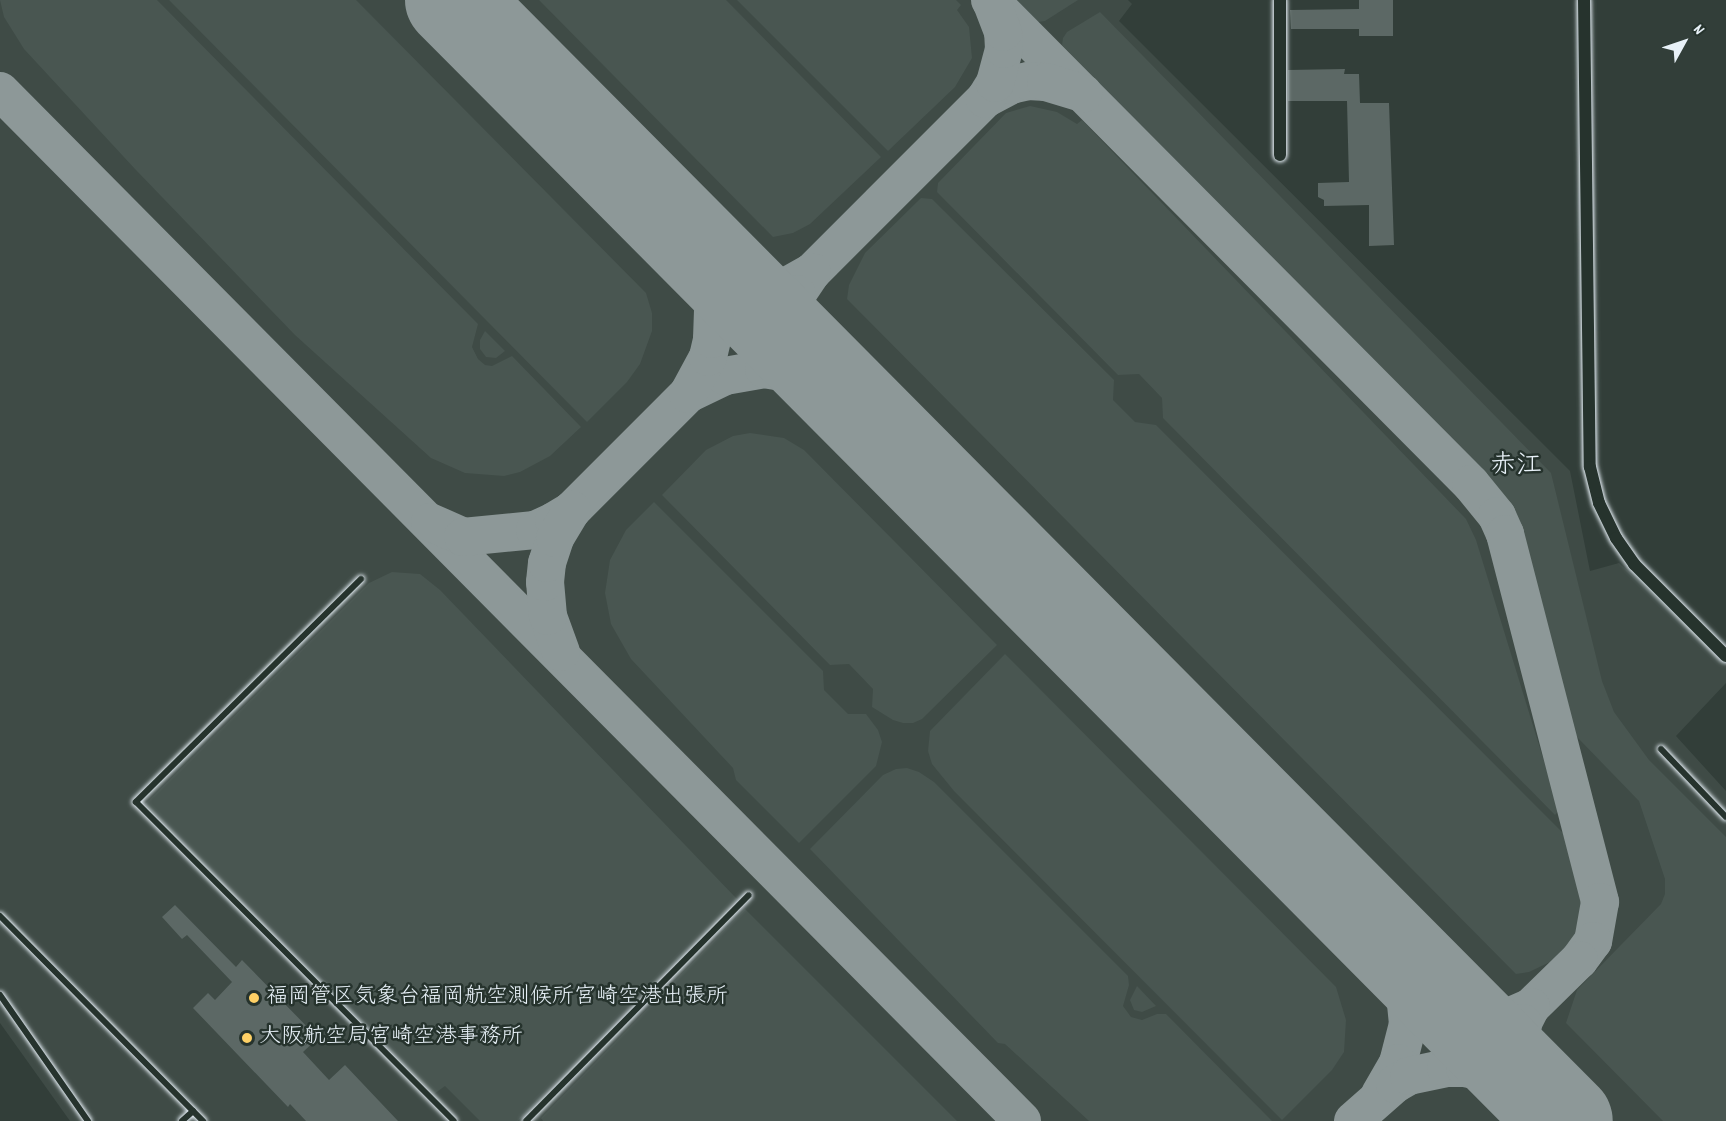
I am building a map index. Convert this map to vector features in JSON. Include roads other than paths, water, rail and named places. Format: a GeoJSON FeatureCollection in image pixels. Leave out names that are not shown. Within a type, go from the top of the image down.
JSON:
{"type":"FeatureCollection","features":[{"type":"Feature","properties":{"kind":"street"},"geometry":{"type":"LineString","coordinates":[[1280,0],[1280,155]]}},
{"type":"Feature","properties":{"kind":"street"},"geometry":{"type":"LineString","coordinates":[[1584,0],[1590,468],[1599,503],[1616,538],[1634,564],[1726,656]]}},
{"type":"Feature","properties":{"kind":"lane"},"geometry":{"type":"LineString","coordinates":[[362,579],[136,802],[454,1121]]}},
{"type":"Feature","properties":{"kind":"lane"},"geometry":{"type":"LineString","coordinates":[[1661,749],[1726,817]]}},
{"type":"Feature","properties":{"kind":"lane"},"geometry":{"type":"LineString","coordinates":[[526,1121],[749,895]]}},
{"type":"Feature","properties":{"kind":"lane"},"geometry":{"type":"LineString","coordinates":[[0,916],[203,1121]]}},
{"type":"Feature","properties":{"kind":"lane"},"geometry":{"type":"LineString","coordinates":[[0,995],[88,1121]]}},
{"type":"Feature","properties":{"kind":"lane"},"geometry":{"type":"LineString","coordinates":[[182,1121],[193,1111]]}},
{"type":"Feature","properties":{"kind":"place","name":"福岡管区気象台福岡航空測候所宮崎空港出張所"},"geometry":{"type":"Point","coordinates":[254,998]}},
{"type":"Feature","properties":{"kind":"place","name":"大阪航空局宮崎空港事務所"},"geometry":{"type":"Point","coordinates":[247,1038]}},
{"type":"Feature","properties":{"kind":"district","name":"赤江"},"geometry":{"type":"Point","coordinates":[1516,467]}}]}
